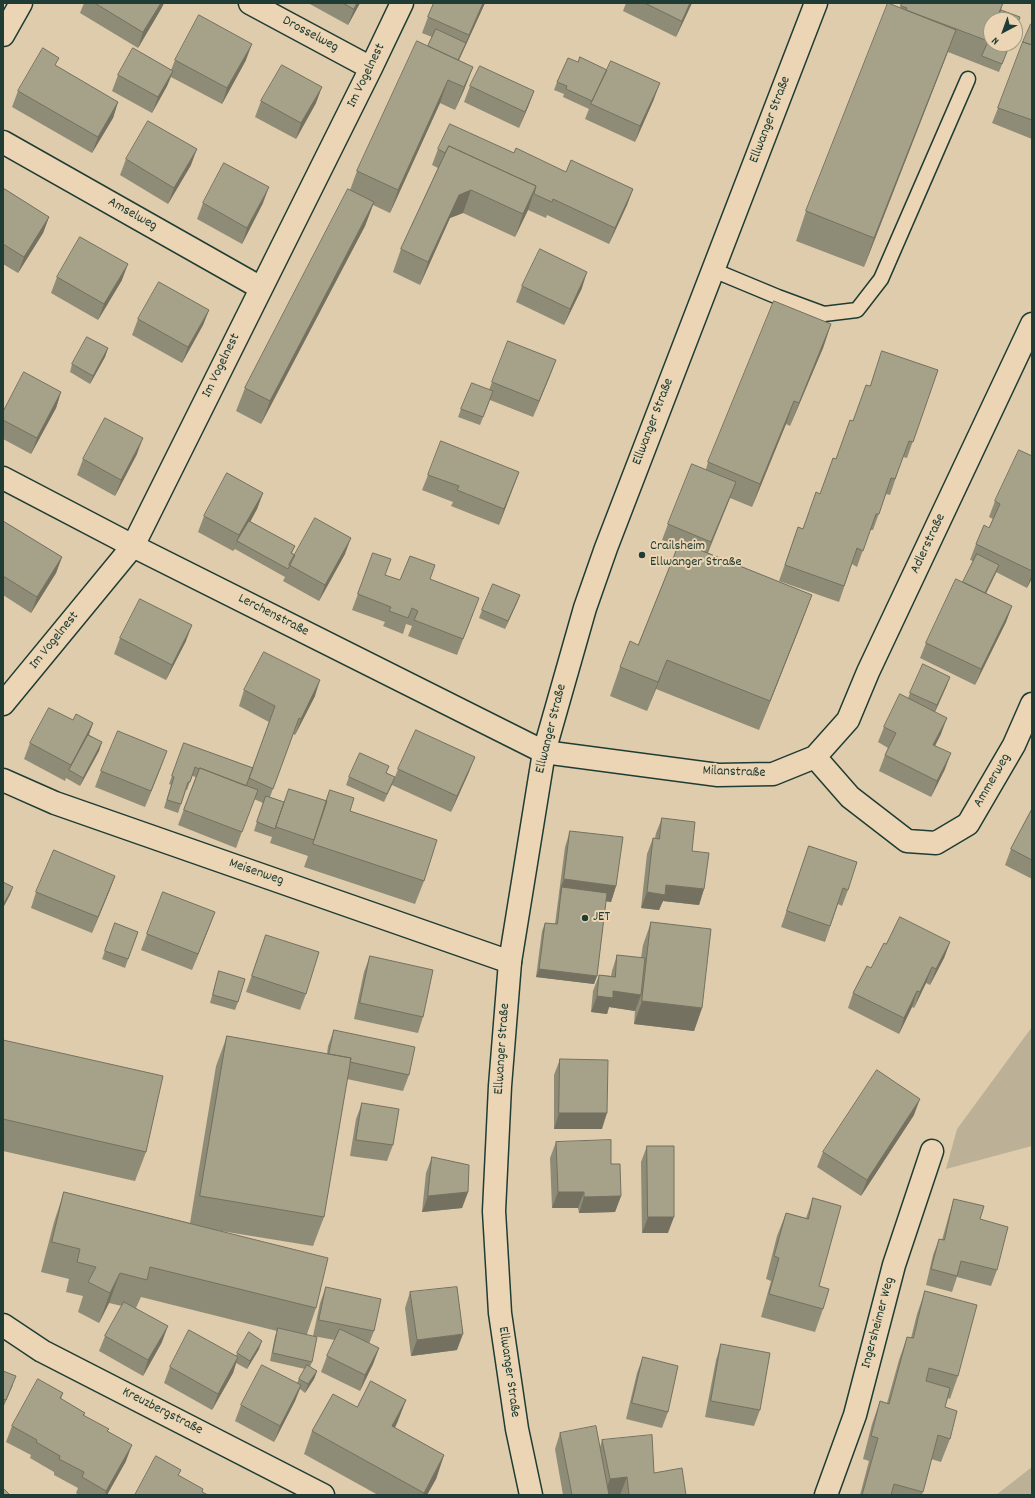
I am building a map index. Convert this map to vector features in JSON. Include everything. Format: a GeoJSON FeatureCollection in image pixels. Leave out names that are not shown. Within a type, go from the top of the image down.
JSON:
{"type":"FeatureCollection","features":[{"type":"Feature","properties":{"kind":"street"},"geometry":{"type":"LineString","coordinates":[[3,35],[21,3]]}},
{"type":"Feature","properties":{"kind":"street","name":"Drosselweg"},"geometry":{"type":"LineString","coordinates":[[250,3],[371,68]]}},
{"type":"Feature","properties":{"kind":"street","name":"Im Vogelnest"},"geometry":{"type":"LineString","coordinates":[[3,704],[133,546],[402,3]]}},
{"type":"Feature","properties":{"kind":"street","name":"Ellwanger Straße"},"geometry":{"type":"LineString","coordinates":[[531,1495],[517,1429],[500,1313],[494,1211],[500,1086],[510,962],[544,752],[585,608],[606,548],[816,3]]}},
{"type":"Feature","properties":{"kind":"street","name":"Amselweg"},"geometry":{"type":"LineString","coordinates":[[3,142],[261,288]]}},
{"type":"Feature","properties":{"kind":"street","name":"Adlerstraße"},"geometry":{"type":"LineString","coordinates":[[816,757],[848,720],[868,672],[1032,324]]}},
{"type":"Feature","properties":{"kind":"street","name":"Lerchenstraße"},"geometry":{"type":"LineString","coordinates":[[3,478],[133,546],[544,752]]}},
{"type":"Feature","properties":{"kind":"street","name":"Ammerweg"},"geometry":{"type":"LineString","coordinates":[[816,757],[850,797],[907,842],[936,843],[968,824],[1014,745],[1032,704]]}},
{"type":"Feature","properties":{"kind":"street","name":"Milanstraße"},"geometry":{"type":"LineString","coordinates":[[544,752],[718,775],[773,774],[816,757]]}},
{"type":"Feature","properties":{"kind":"street","name":"Meisenweg"},"geometry":{"type":"LineString","coordinates":[[3,780],[55,803],[510,962]]}},
{"type":"Feature","properties":{"kind":"street","name":"Ingersheimer Weg"},"geometry":{"type":"LineString","coordinates":[[826,1495],[855,1415],[894,1266],[932,1151]]}},
{"type":"Feature","properties":{"kind":"street","name":"Kreuzbergstraße"},"geometry":{"type":"LineString","coordinates":[[3,1325],[42,1351],[324,1495]]}},
{"type":"Feature","properties":{"kind":"lane"},"geometry":{"type":"LineString","coordinates":[[713,270],[824,314],[857,310],[881,279],[968,80]]}},
{"type":"Feature","properties":{"kind":"shaded area"},"geometry":{"type":"Polygon","coordinates":[[[1032,1027],[1032,1146],[946,1169],[957,1129],[1032,1027]]]}},
{"type":"Feature","properties":{"kind":"shaded area"},"geometry":{"type":"Polygon","coordinates":[[[1032,1467],[1032,1495],[996,1495],[1032,1467]]]}},
{"type":"Feature","properties":{"kind":"building"},"geometry":{"type":"Polygon","coordinates":[[[95,3],[161,3],[143,32],[95,3]]]}},
{"type":"Feature","properties":{"kind":"building"},"geometry":{"type":"Polygon","coordinates":[[[343,3],[357,3],[354,9],[343,3]]]}},
{"type":"Feature","properties":{"kind":"building"},"geometry":{"type":"Polygon","coordinates":[[[434,3],[483,3],[469,35],[428,17],[434,3]]]}},
{"type":"Feature","properties":{"kind":"building"},"geometry":{"type":"Polygon","coordinates":[[[645,3],[690,3],[682,21],[645,3]]]}},
{"type":"Feature","properties":{"kind":"building"},"geometry":{"type":"Polygon","coordinates":[[[888,3],[956,30],[874,238],[806,211],[888,3]]]}},
{"type":"Feature","properties":{"kind":"building"},"geometry":{"type":"Polygon","coordinates":[[[902,3],[1003,3],[999,12],[983,12],[983,39],[906,10],[907,8],[901,6],[902,3]]]}},
{"type":"Feature","properties":{"kind":"building"},"geometry":{"type":"Polygon","coordinates":[[[199,15],[252,44],[227,88],[175,60],[199,15]]]}},
{"type":"Feature","properties":{"kind":"building"},"geometry":{"type":"Polygon","coordinates":[[[1031,24],[1032,24],[1032,45],[1023,42],[1031,24]]]}},
{"type":"Feature","properties":{"kind":"building"},"geometry":{"type":"Polygon","coordinates":[[[436,29],[466,43],[458,60],[428,46],[436,29]]]}},
{"type":"Feature","properties":{"kind":"building"},"geometry":{"type":"Polygon","coordinates":[[[417,41],[473,67],[464,87],[448,80],[398,190],[357,171],[417,41]]]}},
{"type":"Feature","properties":{"kind":"building"},"geometry":{"type":"Polygon","coordinates":[[[1023,42],[1032,45],[1032,120],[998,108],[1019,52],[1023,52],[1023,42]]]}},
{"type":"Feature","properties":{"kind":"building"},"geometry":{"type":"Polygon","coordinates":[[[43,48],[59,58],[55,65],[118,102],[98,137],[18,91],[43,48]]]}},
{"type":"Feature","properties":{"kind":"building"},"geometry":{"type":"Polygon","coordinates":[[[133,48],[173,71],[158,97],[118,75],[133,48]]]}},
{"type":"Feature","properties":{"kind":"building"},"geometry":{"type":"Polygon","coordinates":[[[984,52],[1007,52],[1002,64],[982,56],[984,52]]]}},
{"type":"Feature","properties":{"kind":"building"},"geometry":{"type":"Polygon","coordinates":[[[580,57],[607,70],[592,101],[566,89],[567,86],[557,82],[568,58],[578,62],[580,57]]]}},
{"type":"Feature","properties":{"kind":"building"},"geometry":{"type":"Polygon","coordinates":[[[611,61],[660,83],[640,126],[591,104],[611,61]]]}},
{"type":"Feature","properties":{"kind":"building"},"geometry":{"type":"Polygon","coordinates":[[[282,65],[322,87],[301,123],[261,101],[282,65]]]}},
{"type":"Feature","properties":{"kind":"building"},"geometry":{"type":"Polygon","coordinates":[[[480,66],[534,91],[525,112],[470,86],[480,66]]]}},
{"type":"Feature","properties":{"kind":"building"},"geometry":{"type":"Polygon","coordinates":[[[148,121],[197,149],[174,188],[126,159],[148,121]]]}},
{"type":"Feature","properties":{"kind":"building"},"geometry":{"type":"Polygon","coordinates":[[[450,124],[514,153],[516,148],[566,172],[571,160],[633,189],[615,228],[553,199],[552,202],[534,194],[536,186],[449,146],[445,153],[438,149],[450,124]]]}},
{"type":"Feature","properties":{"kind":"building"},"geometry":{"type":"Polygon","coordinates":[[[449,146],[536,186],[523,214],[471,190],[459,195],[428,262],[401,249],[449,146]]]}},
{"type":"Feature","properties":{"kind":"building"},"geometry":{"type":"Polygon","coordinates":[[[224,163],[269,187],[247,228],[203,203],[224,163]]]}},
{"type":"Feature","properties":{"kind":"building"},"geometry":{"type":"Polygon","coordinates":[[[3,188],[49,217],[24,257],[3,244],[3,188]]]}},
{"type":"Feature","properties":{"kind":"building"},"geometry":{"type":"Polygon","coordinates":[[[348,189],[374,202],[270,401],[245,388],[348,189]]]}},
{"type":"Feature","properties":{"kind":"building"},"geometry":{"type":"Polygon","coordinates":[[[80,237],[128,264],[104,304],[57,277],[80,237]]]}},
{"type":"Feature","properties":{"kind":"building"},"geometry":{"type":"Polygon","coordinates":[[[540,249],[587,272],[570,309],[522,286],[540,249]]]}},
{"type":"Feature","properties":{"kind":"building"},"geometry":{"type":"Polygon","coordinates":[[[159,282],[209,310],[188,347],[138,319],[159,282]]]}},
{"type":"Feature","properties":{"kind":"building"},"geometry":{"type":"Polygon","coordinates":[[[774,301],[831,324],[799,403],[794,401],[760,484],[708,462],[774,301]]]}},
{"type":"Feature","properties":{"kind":"building"},"geometry":{"type":"Polygon","coordinates":[[[87,337],[108,348],[93,376],[72,364],[87,337]]]}},
{"type":"Feature","properties":{"kind":"building"},"geometry":{"type":"Polygon","coordinates":[[[508,341],[556,360],[539,401],[492,382],[508,341]]]}},
{"type":"Feature","properties":{"kind":"building"},"geometry":{"type":"Polygon","coordinates":[[[882,351],[938,370],[913,442],[909,441],[895,479],[891,478],[879,514],[876,514],[863,551],[857,548],[844,586],[785,565],[798,527],[803,529],[816,492],[820,494],[833,458],[836,459],[850,420],[853,421],[866,385],[870,386],[882,351]]]}},
{"type":"Feature","properties":{"kind":"building"},"geometry":{"type":"Polygon","coordinates":[[[24,372],[61,392],[37,438],[3,420],[3,412],[24,372]]]}},
{"type":"Feature","properties":{"kind":"building"},"geometry":{"type":"Polygon","coordinates":[[[472,383],[493,391],[483,417],[461,409],[472,383]]]}},
{"type":"Feature","properties":{"kind":"building"},"geometry":{"type":"Polygon","coordinates":[[[105,418],[143,438],[121,480],[83,459],[105,418]]]}},
{"type":"Feature","properties":{"kind":"building"},"geometry":{"type":"Polygon","coordinates":[[[441,441],[519,472],[504,509],[457,490],[459,486],[428,475],[441,441]]]}},
{"type":"Feature","properties":{"kind":"building"},"geometry":{"type":"Polygon","coordinates":[[[1019,450],[1032,456],[1032,571],[976,544],[984,525],[989,528],[1000,504],[995,501],[1019,450]]]}},
{"type":"Feature","properties":{"kind":"building"},"geometry":{"type":"Polygon","coordinates":[[[692,464],[736,482],[711,542],[668,524],[692,464]]]}},
{"type":"Feature","properties":{"kind":"building"},"geometry":{"type":"Polygon","coordinates":[[[227,473],[263,493],[239,535],[204,516],[227,473]]]}},
{"type":"Feature","properties":{"kind":"building"},"geometry":{"type":"Polygon","coordinates":[[[315,518],[351,538],[325,585],[289,565],[315,518]]]}},
{"type":"Feature","properties":{"kind":"building"},"geometry":{"type":"Polygon","coordinates":[[[3,521],[62,557],[37,597],[3,576],[3,521]]]}},
{"type":"Feature","properties":{"kind":"building"},"geometry":{"type":"Polygon","coordinates":[[[249,521],[295,546],[291,553],[295,555],[288,569],[237,541],[249,521]]]}},
{"type":"Feature","properties":{"kind":"building"},"geometry":{"type":"Polygon","coordinates":[[[680,542],[812,595],[770,701],[667,660],[658,682],[620,667],[630,641],[638,645],[680,542]]]}},
{"type":"Feature","properties":{"kind":"building"},"geometry":{"type":"Polygon","coordinates":[[[373,553],[391,559],[385,575],[400,580],[410,556],[435,565],[430,579],[479,598],[463,639],[414,620],[418,611],[412,608],[408,618],[389,611],[391,607],[358,594],[373,553]]]}},
{"type":"Feature","properties":{"kind":"building"},"geometry":{"type":"Polygon","coordinates":[[[977,554],[999,565],[985,593],[963,582],[977,554]]]}},
{"type":"Feature","properties":{"kind":"building"},"geometry":{"type":"Polygon","coordinates":[[[956,579],[1012,606],[981,669],[926,643],[956,579]]]}},
{"type":"Feature","properties":{"kind":"building"},"geometry":{"type":"Polygon","coordinates":[[[493,584],[520,595],[508,621],[482,610],[493,584]]]}},
{"type":"Feature","properties":{"kind":"building"},"geometry":{"type":"Polygon","coordinates":[[[140,599],[192,625],[172,665],[120,638],[140,599]]]}},
{"type":"Feature","properties":{"kind":"building"},"geometry":{"type":"Polygon","coordinates":[[[264,652],[320,680],[301,719],[299,718],[273,789],[249,778],[275,706],[244,690],[264,652]]]}},
{"type":"Feature","properties":{"kind":"building"},"geometry":{"type":"Polygon","coordinates":[[[923,664],[950,677],[937,705],[910,693],[923,664]]]}},
{"type":"Feature","properties":{"kind":"building"},"geometry":{"type":"Polygon","coordinates":[[[900,694],[947,718],[933,745],[951,753],[937,781],[885,755],[896,733],[884,727],[900,694]]]}},
{"type":"Feature","properties":{"kind":"building"},"geometry":{"type":"Polygon","coordinates":[[[49,708],[73,720],[76,714],[93,723],[71,765],[30,743],[49,708]]]}},
{"type":"Feature","properties":{"kind":"building"},"geometry":{"type":"Polygon","coordinates":[[[416,730],[475,757],[457,796],[398,769],[416,730]]]}},
{"type":"Feature","properties":{"kind":"building"},"geometry":{"type":"Polygon","coordinates":[[[118,731],[167,751],[151,791],[101,771],[118,731]]]}},
{"type":"Feature","properties":{"kind":"building"},"geometry":{"type":"Polygon","coordinates":[[[88,735],[102,742],[83,778],[69,770],[88,735]]]}},
{"type":"Feature","properties":{"kind":"building"},"geometry":{"type":"Polygon","coordinates":[[[184,743],[253,768],[246,786],[195,767],[190,782],[188,782],[181,804],[167,800],[174,777],[172,776],[184,743]]]}},
{"type":"Feature","properties":{"kind":"building"},"geometry":{"type":"Polygon","coordinates":[[[360,753],[389,766],[386,773],[395,777],[387,794],[349,777],[360,753]]]}},
{"type":"Feature","properties":{"kind":"building"},"geometry":{"type":"Polygon","coordinates":[[[200,768],[258,790],[242,832],[184,810],[200,768]]]}},
{"type":"Feature","properties":{"kind":"building"},"geometry":{"type":"Polygon","coordinates":[[[289,789],[327,801],[314,840],[276,827],[289,789]]]}},
{"type":"Feature","properties":{"kind":"building"},"geometry":{"type":"Polygon","coordinates":[[[330,790],[354,798],[350,811],[437,840],[424,881],[313,844],[330,790]]]}},
{"type":"Feature","properties":{"kind":"building"},"geometry":{"type":"Polygon","coordinates":[[[266,796],[284,802],[275,829],[257,822],[266,796]]]}},
{"type":"Feature","properties":{"kind":"building"},"geometry":{"type":"Polygon","coordinates":[[[1032,809],[1032,860],[1011,849],[1032,809]]]}},
{"type":"Feature","properties":{"kind":"building"},"geometry":{"type":"Polygon","coordinates":[[[662,818],[695,822],[692,851],[709,853],[704,889],[666,885],[665,895],[647,892],[653,838],[659,839],[662,818]]]}},
{"type":"Feature","properties":{"kind":"building"},"geometry":{"type":"Polygon","coordinates":[[[570,831],[623,837],[616,886],[564,879],[570,831]]]}},
{"type":"Feature","properties":{"kind":"building"},"geometry":{"type":"Polygon","coordinates":[[[809,846],[857,862],[848,890],[843,888],[830,926],[787,911],[809,846]]]}},
{"type":"Feature","properties":{"kind":"building"},"geometry":{"type":"Polygon","coordinates":[[[54,850],[115,876],[98,917],[36,892],[54,850]]]}},
{"type":"Feature","properties":{"kind":"building"},"geometry":{"type":"Polygon","coordinates":[[[3,882],[13,887],[3,905],[3,882]]]}},
{"type":"Feature","properties":{"kind":"building"},"geometry":{"type":"Polygon","coordinates":[[[562,887],[607,893],[597,976],[539,969],[545,923],[557,924],[562,887]]]}},
{"type":"Feature","properties":{"kind":"building"},"geometry":{"type":"Polygon","coordinates":[[[163,892],[215,912],[198,954],[147,934],[163,892]]]}},
{"type":"Feature","properties":{"kind":"building"},"geometry":{"type":"Polygon","coordinates":[[[900,917],[950,942],[936,969],[932,967],[920,992],[917,991],[904,1018],[853,993],[867,966],[871,968],[884,943],[886,944],[900,917]]]}},
{"type":"Feature","properties":{"kind":"building"},"geometry":{"type":"Polygon","coordinates":[[[651,922],[711,929],[702,1008],[642,1001],[651,922]]]}},
{"type":"Feature","properties":{"kind":"building"},"geometry":{"type":"Polygon","coordinates":[[[115,923],[138,932],[128,959],[105,951],[115,923]]]}},
{"type":"Feature","properties":{"kind":"building"},"geometry":{"type":"Polygon","coordinates":[[[266,935],[319,952],[306,994],[252,976],[266,935]]]}},
{"type":"Feature","properties":{"kind":"building"},"geometry":{"type":"Polygon","coordinates":[[[617,955],[645,958],[641,995],[613,991],[613,998],[597,996],[599,975],[615,977],[617,955]]]}},
{"type":"Feature","properties":{"kind":"building"},"geometry":{"type":"Polygon","coordinates":[[[370,956],[433,970],[423,1017],[360,1003],[370,956]]]}},
{"type":"Feature","properties":{"kind":"building"},"geometry":{"type":"Polygon","coordinates":[[[219,971],[245,979],[238,1002],[213,995],[219,971]]]}},
{"type":"Feature","properties":{"kind":"building"},"geometry":{"type":"Polygon","coordinates":[[[334,1030],[415,1047],[409,1075],[350,1062],[351,1058],[329,1054],[334,1030]]]}},
{"type":"Feature","properties":{"kind":"building"},"geometry":{"type":"Polygon","coordinates":[[[227,1036],[351,1058],[324,1217],[200,1196],[227,1036]]]}},
{"type":"Feature","properties":{"kind":"building"},"geometry":{"type":"Polygon","coordinates":[[[3,1040],[163,1076],[146,1152],[3,1119],[3,1040]]]}},
{"type":"Feature","properties":{"kind":"building"},"geometry":{"type":"Polygon","coordinates":[[[560,1059],[608,1060],[607,1113],[559,1113],[560,1059]]]}},
{"type":"Feature","properties":{"kind":"building"},"geometry":{"type":"Polygon","coordinates":[[[877,1070],[920,1099],[867,1180],[823,1152],[877,1070]]]}},
{"type":"Feature","properties":{"kind":"building"},"geometry":{"type":"Polygon","coordinates":[[[362,1103],[399,1109],[393,1145],[356,1140],[362,1103]]]}},
{"type":"Feature","properties":{"kind":"building"},"geometry":{"type":"Polygon","coordinates":[[[611,1140],[611,1164],[620,1164],[621,1196],[584,1197],[584,1192],[558,1192],[556,1142],[611,1140]]]}},
{"type":"Feature","properties":{"kind":"building"},"geometry":{"type":"Polygon","coordinates":[[[647,1146],[674,1146],[674,1217],[648,1217],[647,1146]]]}},
{"type":"Feature","properties":{"kind":"building"},"geometry":{"type":"Polygon","coordinates":[[[432,1157],[469,1165],[468,1192],[428,1196],[432,1157]]]}},
{"type":"Feature","properties":{"kind":"building"},"geometry":{"type":"Polygon","coordinates":[[[64,1192],[328,1258],[316,1308],[150,1267],[147,1280],[120,1273],[110,1293],[88,1282],[96,1267],[77,1262],[80,1249],[52,1242],[64,1192]]]}},
{"type":"Feature","properties":{"kind":"building"},"geometry":{"type":"Polygon","coordinates":[[[813,1198],[841,1206],[819,1286],[829,1289],[823,1309],[769,1294],[779,1258],[774,1256],[786,1213],[808,1219],[813,1198]]]}},
{"type":"Feature","properties":{"kind":"building"},"geometry":{"type":"Polygon","coordinates":[[[954,1199],[984,1206],[980,1219],[1008,1227],[997,1270],[961,1261],[957,1276],[931,1269],[939,1239],[944,1240],[954,1199]]]}},
{"type":"Feature","properties":{"kind":"building"},"geometry":{"type":"Polygon","coordinates":[[[326,1287],[381,1299],[374,1331],[319,1320],[326,1287]]]}},
{"type":"Feature","properties":{"kind":"building"},"geometry":{"type":"Polygon","coordinates":[[[457,1287],[463,1334],[417,1340],[410,1292],[457,1287]]]}},
{"type":"Feature","properties":{"kind":"building"},"geometry":{"type":"Polygon","coordinates":[[[925,1291],[977,1305],[958,1376],[929,1368],[926,1381],[950,1388],[945,1407],[957,1411],[950,1439],[938,1435],[923,1492],[894,1484],[891,1495],[862,1495],[878,1438],[871,1436],[880,1401],[889,1404],[907,1337],[913,1338],[925,1291]]]}},
{"type":"Feature","properties":{"kind":"building"},"geometry":{"type":"Polygon","coordinates":[[[124,1302],[168,1326],[148,1360],[105,1336],[124,1302]]]}},
{"type":"Feature","properties":{"kind":"building"},"geometry":{"type":"Polygon","coordinates":[[[278,1328],[317,1337],[312,1362],[273,1353],[278,1328]]]}},
{"type":"Feature","properties":{"kind":"building"},"geometry":{"type":"Polygon","coordinates":[[[340,1329],[379,1348],[365,1375],[327,1356],[340,1329]]]}},
{"type":"Feature","properties":{"kind":"building"},"geometry":{"type":"Polygon","coordinates":[[[189,1330],[238,1357],[218,1394],[170,1367],[189,1330]]]}},
{"type":"Feature","properties":{"kind":"building"},"geometry":{"type":"Polygon","coordinates":[[[249,1332],[262,1341],[250,1361],[237,1353],[249,1332]]]}},
{"type":"Feature","properties":{"kind":"building"},"geometry":{"type":"Polygon","coordinates":[[[721,1344],[770,1353],[760,1410],[711,1401],[721,1344]]]}},
{"type":"Feature","properties":{"kind":"building"},"geometry":{"type":"Polygon","coordinates":[[[643,1357],[678,1366],[668,1412],[632,1403],[643,1357]]]}},
{"type":"Feature","properties":{"kind":"building"},"geometry":{"type":"Polygon","coordinates":[[[262,1365],[301,1385],[280,1426],[241,1405],[262,1365]]]}},
{"type":"Feature","properties":{"kind":"building"},"geometry":{"type":"Polygon","coordinates":[[[307,1365],[317,1371],[308,1384],[299,1379],[307,1365]]]}},
{"type":"Feature","properties":{"kind":"building"},"geometry":{"type":"Polygon","coordinates":[[[3,1371],[16,1376],[6,1400],[3,1399],[3,1371]]]}},
{"type":"Feature","properties":{"kind":"building"},"geometry":{"type":"Polygon","coordinates":[[[38,1379],[63,1393],[60,1398],[85,1413],[83,1415],[109,1429],[107,1431],[132,1445],[106,1491],[82,1477],[84,1472],[59,1459],[60,1456],[36,1442],[37,1440],[12,1426],[38,1379]]]}},
{"type":"Feature","properties":{"kind":"building"},"geometry":{"type":"Polygon","coordinates":[[[371,1381],[406,1400],[392,1426],[444,1455],[424,1493],[312,1431],[333,1394],[357,1407],[371,1381]]]}},
{"type":"Feature","properties":{"kind":"building"},"geometry":{"type":"Polygon","coordinates":[[[596,1426],[609,1495],[572,1495],[560,1433],[596,1426]]]}},
{"type":"Feature","properties":{"kind":"building"},"geometry":{"type":"Polygon","coordinates":[[[652,1435],[654,1473],[682,1468],[686,1495],[629,1495],[627,1477],[610,1479],[602,1440],[652,1435]]]}},
{"type":"Feature","properties":{"kind":"building"},"geometry":{"type":"Polygon","coordinates":[[[156,1456],[181,1470],[178,1475],[203,1489],[202,1492],[208,1495],[135,1495],[156,1456]]]}},
{"type":"Feature","properties":{"kind":"building"},"geometry":{"type":"Polygon","coordinates":[[[3,1488],[10,1495],[3,1495],[3,1488]]]}},
{"type":"Feature","properties":{"kind":"place","name":"Crailsheim Ellwanger Straße"},"geometry":{"type":"Point","coordinates":[642,555]}},
{"type":"Feature","properties":{"kind":"place","name":"JET"},"geometry":{"type":"Point","coordinates":[585,918]}}]}
